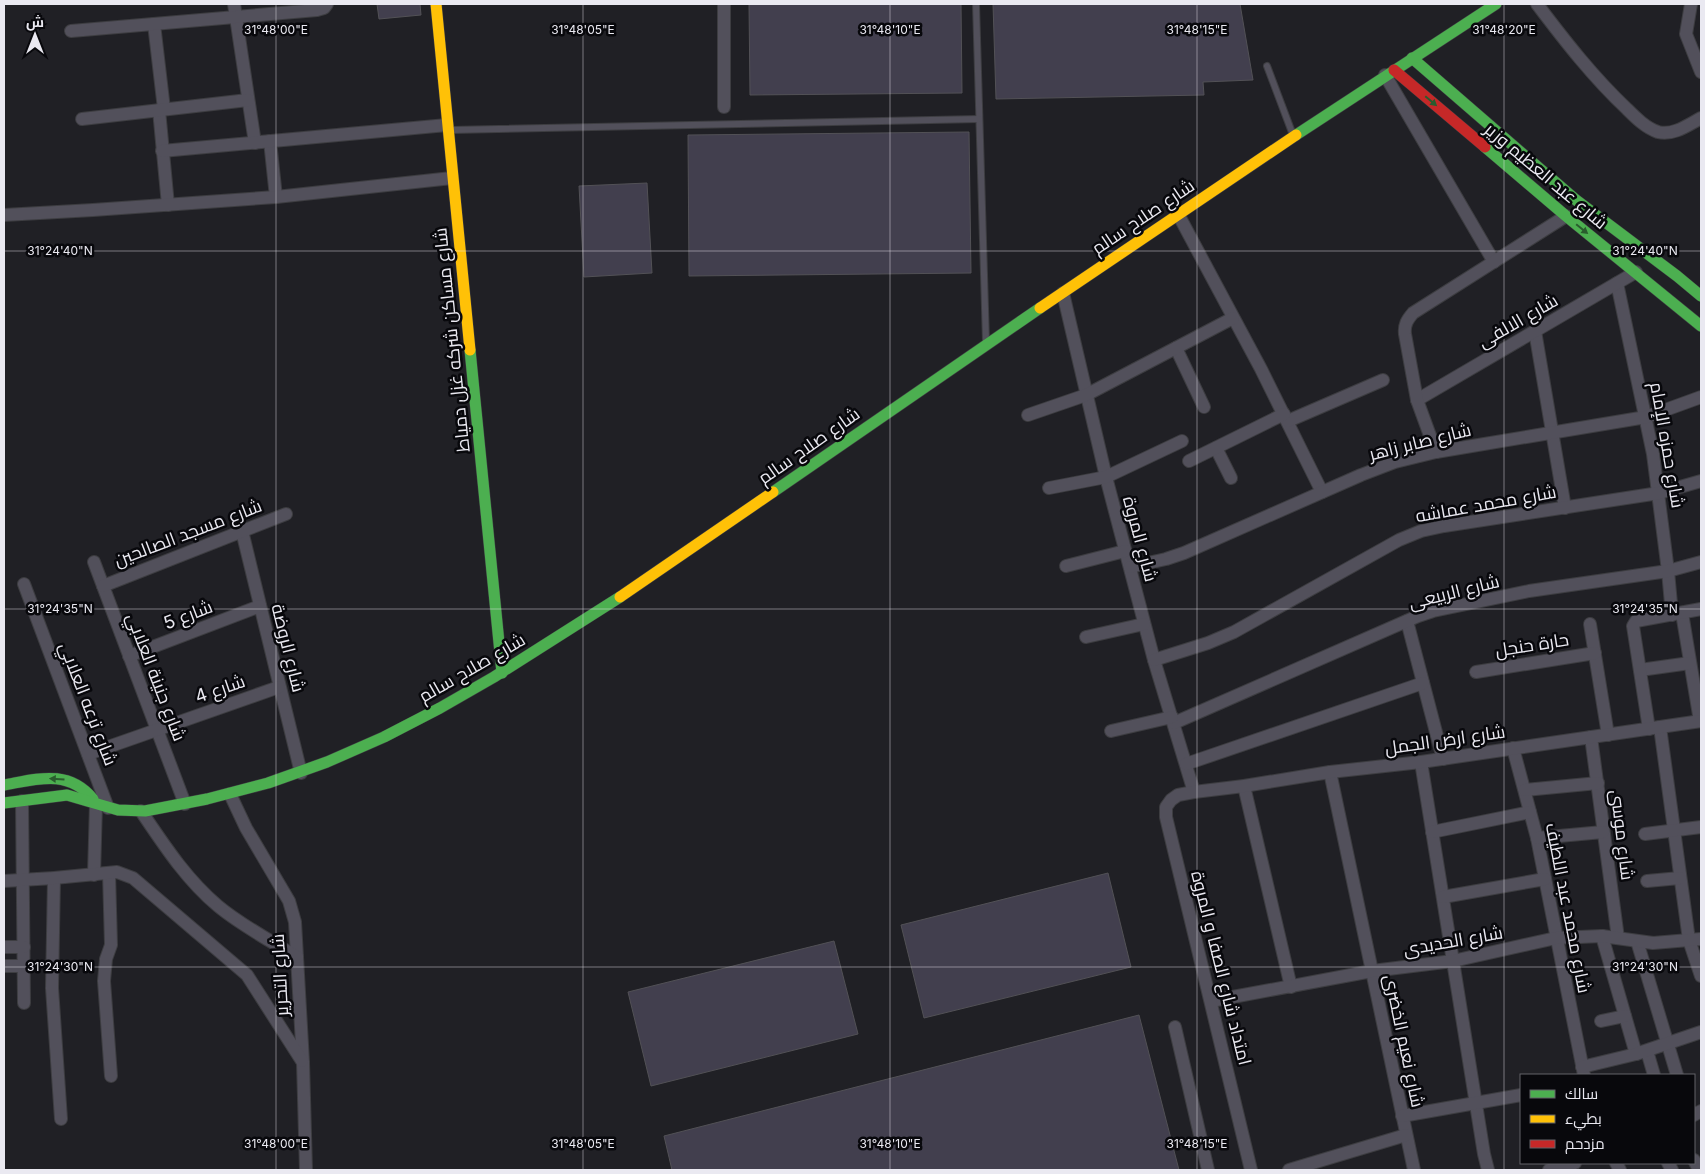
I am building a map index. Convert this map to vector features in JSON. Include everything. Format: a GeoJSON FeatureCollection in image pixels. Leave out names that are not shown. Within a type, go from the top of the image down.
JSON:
{"type":"FeatureCollection","features":[{"type":"Feature","properties":{"kind":"street"},"geometry":{"type":"LineString","coordinates":[[234,4],[255,143]]}},
{"type":"Feature","properties":{"kind":"street"},"geometry":{"type":"LineString","coordinates":[[71,31],[317,10],[324,8],[327,4]]}},
{"type":"Feature","properties":{"kind":"street","name":"شارع مساكن شركه غزل دمياط"},"geometry":{"type":"LineString","coordinates":[[436,4],[502,673]]}},
{"type":"Feature","properties":{"kind":"street"},"geometry":{"type":"LineString","coordinates":[[724,4],[724,107]]}},
{"type":"Feature","properties":{"kind":"street"},"geometry":{"type":"LineString","coordinates":[[1474,18],[1477,4]]}},
{"type":"Feature","properties":{"kind":"street","name":"شارع صلاح سالم"},"geometry":{"type":"LineString","coordinates":[[4,803],[67,795],[77,796],[102,806],[124,811],[185,804],[230,794],[300,773],[355,751],[502,673],[652,575],[1178,214],[1389,72],[1496,4]]}},
{"type":"Feature","properties":{"kind":"street"},"geometry":{"type":"LineString","coordinates":[[1537,4],[1570,49],[1595,77],[1641,122],[1658,132],[1671,132],[1701,118]]}},
{"type":"Feature","properties":{"kind":"street"},"geometry":{"type":"LineString","coordinates":[[1692,4],[1686,34],[1701,72]]}},
{"type":"Feature","properties":{"kind":"street"},"geometry":{"type":"LineString","coordinates":[[154,24],[161,110],[162,151],[168,205]]}},
{"type":"Feature","properties":{"kind":"street","name":"شارع عبد العظيم وزير"},"geometry":{"type":"LineString","coordinates":[[1412,58],[1672,286],[1687,314],[1701,326]]}},
{"type":"Feature","properties":{"kind":"street"},"geometry":{"type":"LineString","coordinates":[[1389,72],[1494,262]]}},
{"type":"Feature","properties":{"kind":"street","name":"شارع عبد العظيم وزير"},"geometry":{"type":"LineString","coordinates":[[1389,72],[1636,272],[1701,296]]}},
{"type":"Feature","properties":{"kind":"street"},"geometry":{"type":"LineString","coordinates":[[82,119],[248,100]]}},
{"type":"Feature","properties":{"kind":"street"},"geometry":{"type":"LineString","coordinates":[[162,151],[447,127]]}},
{"type":"Feature","properties":{"kind":"street"},"geometry":{"type":"LineString","coordinates":[[270,141],[276,197]]}},
{"type":"Feature","properties":{"kind":"street"},"geometry":{"type":"LineString","coordinates":[[4,215],[276,197],[452,178]]}},
{"type":"Feature","properties":{"kind":"street"},"geometry":{"type":"LineString","coordinates":[[1178,214],[1286,418],[1322,492]]}},
{"type":"Feature","properties":{"kind":"street"},"geometry":{"type":"LineString","coordinates":[[1436,452],[1417,400],[1404,326],[1408,318],[1566,216]]}},
{"type":"Feature","properties":{"kind":"street","name":"شارع الالفى"},"geometry":{"type":"LineString","coordinates":[[1417,400],[1636,272]]}},
{"type":"Feature","properties":{"kind":"street","name":"شارع حمزه الإمام"},"geometry":{"type":"LineString","coordinates":[[1618,283],[1646,417],[1659,493],[1668,571],[1690,663],[1701,721]]}},
{"type":"Feature","properties":{"kind":"street","name":"شارع المروة"},"geometry":{"type":"LineString","coordinates":[[1063,293],[1106,477],[1144,624],[1194,792]]}},
{"type":"Feature","properties":{"kind":"street"},"geometry":{"type":"LineString","coordinates":[[1687,314],[1690,302],[1701,296]]}},
{"type":"Feature","properties":{"kind":"street"},"geometry":{"type":"LineString","coordinates":[[1028,415],[1086,395],[1234,318]]}},
{"type":"Feature","properties":{"kind":"street"},"geometry":{"type":"LineString","coordinates":[[1536,331],[1565,508]]}},
{"type":"Feature","properties":{"kind":"street"},"geometry":{"type":"LineString","coordinates":[[1176,348],[1204,407]]}},
{"type":"Feature","properties":{"kind":"street"},"geometry":{"type":"LineString","coordinates":[[1189,461],[1286,418],[1384,380]]}},
{"type":"Feature","properties":{"kind":"street","name":"شارع صابر زاهر"},"geometry":{"type":"LineString","coordinates":[[1130,567],[1184,553],[1395,462],[1436,452],[1646,417],[1701,397]]}},
{"type":"Feature","properties":{"kind":"street"},"geometry":{"type":"LineString","coordinates":[[1049,488],[1106,477],[1182,441]]}},
{"type":"Feature","properties":{"kind":"street"},"geometry":{"type":"LineString","coordinates":[[1216,448],[1231,478]]}},
{"type":"Feature","properties":{"kind":"street","name":"شارع محمد عماشه"},"geometry":{"type":"LineString","coordinates":[[1154,660],[1208,643],[1234,632],[1399,540],[1421,531],[1659,493],[1701,481]]}},
{"type":"Feature","properties":{"kind":"street","name":"شارع مسجد الصالحين"},"geometry":{"type":"LineString","coordinates":[[103,586],[286,514]]}},
{"type":"Feature","properties":{"kind":"street","name":"شارع الروضة"},"geometry":{"type":"LineString","coordinates":[[242,531],[300,773]]}},
{"type":"Feature","properties":{"kind":"street"},"geometry":{"type":"LineString","coordinates":[[1066,566],[1125,551]]}},
{"type":"Feature","properties":{"kind":"street","name":"شارع جنينة العلابي"},"geometry":{"type":"LineString","coordinates":[[94,562],[185,804]]}},
{"type":"Feature","properties":{"kind":"street","name":"شارع الربيعى"},"geometry":{"type":"LineString","coordinates":[[1111,732],[1173,720],[1433,611],[1529,591],[1668,571],[1701,562]]}},
{"type":"Feature","properties":{"kind":"street","name":"شارع ترعه العلابي"},"geometry":{"type":"LineString","coordinates":[[24,584],[88,754],[102,806]]}},
{"type":"Feature","properties":{"kind":"street","name":"شارع 5"},"geometry":{"type":"LineString","coordinates":[[129,656],[260,606]]}},
{"type":"Feature","properties":{"kind":"street"},"geometry":{"type":"LineString","coordinates":[[1701,609],[1636,621],[1634,623],[1640,670],[1654,728],[1674,830],[1680,878],[1695,940],[1701,976]]}},
{"type":"Feature","properties":{"kind":"street"},"geometry":{"type":"LineString","coordinates":[[1407,621],[1443,758]]}},
{"type":"Feature","properties":{"kind":"street"},"geometry":{"type":"LineString","coordinates":[[1086,637],[1144,624]]}},
{"type":"Feature","properties":{"kind":"street","name":"حارة حنجل"},"geometry":{"type":"LineString","coordinates":[[1590,624],[1608,734]]}},
{"type":"Feature","properties":{"kind":"street","name":"حارة حنجل"},"geometry":{"type":"LineString","coordinates":[[1476,672],[1595,653]]}},
{"type":"Feature","properties":{"kind":"street"},"geometry":{"type":"LineString","coordinates":[[1640,670],[1690,663]]}},
{"type":"Feature","properties":{"kind":"street"},"geometry":{"type":"LineString","coordinates":[[1186,764],[1424,683]]}},
{"type":"Feature","properties":{"kind":"street","name":"شارع 4"},"geometry":{"type":"LineString","coordinates":[[88,754],[279,687]]}},
{"type":"Feature","properties":{"kind":"street","name":"شارع ارض الجمل"},"geometry":{"type":"LineString","coordinates":[[1194,792],[1330,772],[1421,762],[1701,721]]}},
{"type":"Feature","properties":{"kind":"street","name":"شارع موسى"},"geometry":{"type":"LineString","coordinates":[[1591,737],[1618,938]]}},
{"type":"Feature","properties":{"kind":"street","name":"شارع محمد عبد اللطيف"},"geometry":{"type":"LineString","coordinates":[[1513,748],[1546,879],[1583,1071]]}},
{"type":"Feature","properties":{"kind":"street"},"geometry":{"type":"LineString","coordinates":[[1421,762],[1488,1170]]}},
{"type":"Feature","properties":{"kind":"street","name":"شارع نعيم الخضرى"},"geometry":{"type":"LineString","coordinates":[[1330,772],[1414,1170]]}},
{"type":"Feature","properties":{"kind":"street"},"geometry":{"type":"LineString","coordinates":[[4,785],[46,779],[66,779],[84,788],[102,806],[94,875]]}},
{"type":"Feature","properties":{"kind":"street"},"geometry":{"type":"LineString","coordinates":[[1525,790],[1598,783]]}},
{"type":"Feature","properties":{"kind":"street"},"geometry":{"type":"LineString","coordinates":[[1244,786],[1291,987]]}},
{"type":"Feature","properties":{"kind":"street","name":"امتداد شارع الصفا و المروة"},"geometry":{"type":"LineString","coordinates":[[1194,792],[1178,795],[1171,800],[1166,807],[1166,817],[1251,1170]]}},
{"type":"Feature","properties":{"kind":"street","name":"شارع التحرير"},"geometry":{"type":"LineString","coordinates":[[230,794],[246,828],[289,901],[295,922],[303,1062],[306,1170]]}},
{"type":"Feature","properties":{"kind":"street"},"geometry":{"type":"LineString","coordinates":[[22,800],[24,1003]]}},
{"type":"Feature","properties":{"kind":"street"},"geometry":{"type":"LineString","coordinates":[[141,810],[172,857],[200,890],[219,907],[296,957]]}},
{"type":"Feature","properties":{"kind":"street"},"geometry":{"type":"LineString","coordinates":[[1432,832],[1530,812]]}},
{"type":"Feature","properties":{"kind":"street"},"geometry":{"type":"LineString","coordinates":[[1645,834],[1701,827]]}},
{"type":"Feature","properties":{"kind":"street"},"geometry":{"type":"LineString","coordinates":[[1537,838],[1603,832]]}},
{"type":"Feature","properties":{"kind":"street"},"geometry":{"type":"LineString","coordinates":[[4,881],[117,872],[133,878],[247,975],[303,1062]]}},
{"type":"Feature","properties":{"kind":"street"},"geometry":{"type":"LineString","coordinates":[[109,873],[111,945],[106,959],[104,981],[111,1076]]}},
{"type":"Feature","properties":{"kind":"street"},"geometry":{"type":"LineString","coordinates":[[54,878],[52,988],[61,1119]]}},
{"type":"Feature","properties":{"kind":"street"},"geometry":{"type":"LineString","coordinates":[[1647,881],[1680,878]]}},
{"type":"Feature","properties":{"kind":"street"},"geometry":{"type":"LineString","coordinates":[[1443,897],[1546,879]]}},
{"type":"Feature","properties":{"kind":"street"},"geometry":{"type":"LineString","coordinates":[[1602,936],[1625,1016],[1653,1074]]}},
{"type":"Feature","properties":{"kind":"street","name":"شارع الحديدى"},"geometry":{"type":"LineString","coordinates":[[1211,1001],[1372,971],[1453,961],[1556,938],[1602,936],[1653,943],[1695,940]]}},
{"type":"Feature","properties":{"kind":"street"},"geometry":{"type":"LineString","coordinates":[[1637,941],[1677,1074]]}},
{"type":"Feature","properties":{"kind":"street"},"geometry":{"type":"LineString","coordinates":[[4,947],[24,946]]}},
{"type":"Feature","properties":{"kind":"street"},"geometry":{"type":"LineString","coordinates":[[4,966],[24,966]]}},
{"type":"Feature","properties":{"kind":"street"},"geometry":{"type":"LineString","coordinates":[[1601,1021],[1625,1016]]}},
{"type":"Feature","properties":{"kind":"street"},"geometry":{"type":"LineString","coordinates":[[1175,1027],[1208,1170]]}},
{"type":"Feature","properties":{"kind":"street"},"geometry":{"type":"LineString","coordinates":[[1583,1071],[1667,1045],[1701,1032]]}},
{"type":"Feature","properties":{"kind":"street"},"geometry":{"type":"LineString","coordinates":[[1402,1116],[1520,1095]]}},
{"type":"Feature","properties":{"kind":"street"},"geometry":{"type":"LineString","coordinates":[[1290,1170],[1406,1135]]}},
{"type":"Feature","properties":{"kind":"street"},"geometry":{"type":"LineString","coordinates":[[1549,1170],[1571,1164]]}},
{"type":"Feature","properties":{"kind":"lane"},"geometry":{"type":"LineString","coordinates":[[976,4],[986,346]]}},
{"type":"Feature","properties":{"kind":"lane"},"geometry":{"type":"LineString","coordinates":[[1267,66],[1294,136]]}},
{"type":"Feature","properties":{"kind":"lane"},"geometry":{"type":"LineString","coordinates":[[447,127],[979,119]]}},
{"type":"Feature","properties":{"kind":"building"},"geometry":{"type":"Polygon","coordinates":[[[377,4],[420,4],[421,15],[379,19],[377,4]]]}},
{"type":"Feature","properties":{"kind":"building"},"geometry":{"type":"Polygon","coordinates":[[[749,4],[961,4],[962,93],[750,95],[749,4]]]}},
{"type":"Feature","properties":{"kind":"building"},"geometry":{"type":"Polygon","coordinates":[[[993,4],[1240,4],[1253,80],[1203,82],[1204,95],[996,99],[993,4]]]}},
{"type":"Feature","properties":{"kind":"building"},"geometry":{"type":"Polygon","coordinates":[[[969,132],[971,273],[689,276],[688,135],[969,132]]]}},
{"type":"Feature","properties":{"kind":"building"},"geometry":{"type":"Polygon","coordinates":[[[647,183],[652,273],[584,277],[579,186],[647,183]]]}},
{"type":"Feature","properties":{"kind":"building"},"geometry":{"type":"Polygon","coordinates":[[[1108,873],[1131,967],[924,1018],[901,925],[1108,873]]]}},
{"type":"Feature","properties":{"kind":"building"},"geometry":{"type":"Polygon","coordinates":[[[834,941],[858,1034],[651,1086],[628,992],[834,941]]]}},
{"type":"Feature","properties":{"kind":"building"},"geometry":{"type":"Polygon","coordinates":[[[1139,1015],[1179,1170],[672,1170],[664,1136],[1139,1015]]]}},
{"type":"Feature","properties":{"kind":"traffic: fast"},"geometry":{"type":"LineString","coordinates":[[1296,135],[1496,4]]}},
{"type":"Feature","properties":{"kind":"traffic: fast"},"geometry":{"type":"LineString","coordinates":[[1412,58],[1576,200],[1701,296]]}},
{"type":"Feature","properties":{"kind":"traffic: fast"},"geometry":{"type":"LineString","coordinates":[[1485,147],[1701,326]]}},
{"type":"Feature","properties":{"kind":"traffic: fast"},"geometry":{"type":"LineString","coordinates":[[773,492],[1040,308]]}},
{"type":"Feature","properties":{"kind":"traffic: fast"},"geometry":{"type":"LineString","coordinates":[[470,350],[502,673]]}},
{"type":"Feature","properties":{"kind":"traffic: fast"},"geometry":{"type":"LineString","coordinates":[[4,803],[67,795],[118,810],[145,811],[207,799],[268,783],[327,762],[384,737],[440,708],[494,677],[620,597]]}},
{"type":"Feature","properties":{"kind":"traffic: fast"},"geometry":{"type":"LineString","coordinates":[[4,785],[29,780],[63,780],[73,783],[93,799]]}},
{"type":"Feature","properties":{"kind":"traffic: slow"},"geometry":{"type":"LineString","coordinates":[[436,4],[470,350]]}},
{"type":"Feature","properties":{"kind":"traffic: slow"},"geometry":{"type":"LineString","coordinates":[[1040,308],[1296,135]]}},
{"type":"Feature","properties":{"kind":"traffic: slow"},"geometry":{"type":"LineString","coordinates":[[620,597],[773,492]]}},
{"type":"Feature","properties":{"kind":"traffic: jam"},"geometry":{"type":"LineString","coordinates":[[1394,70],[1485,147]]}}]}
